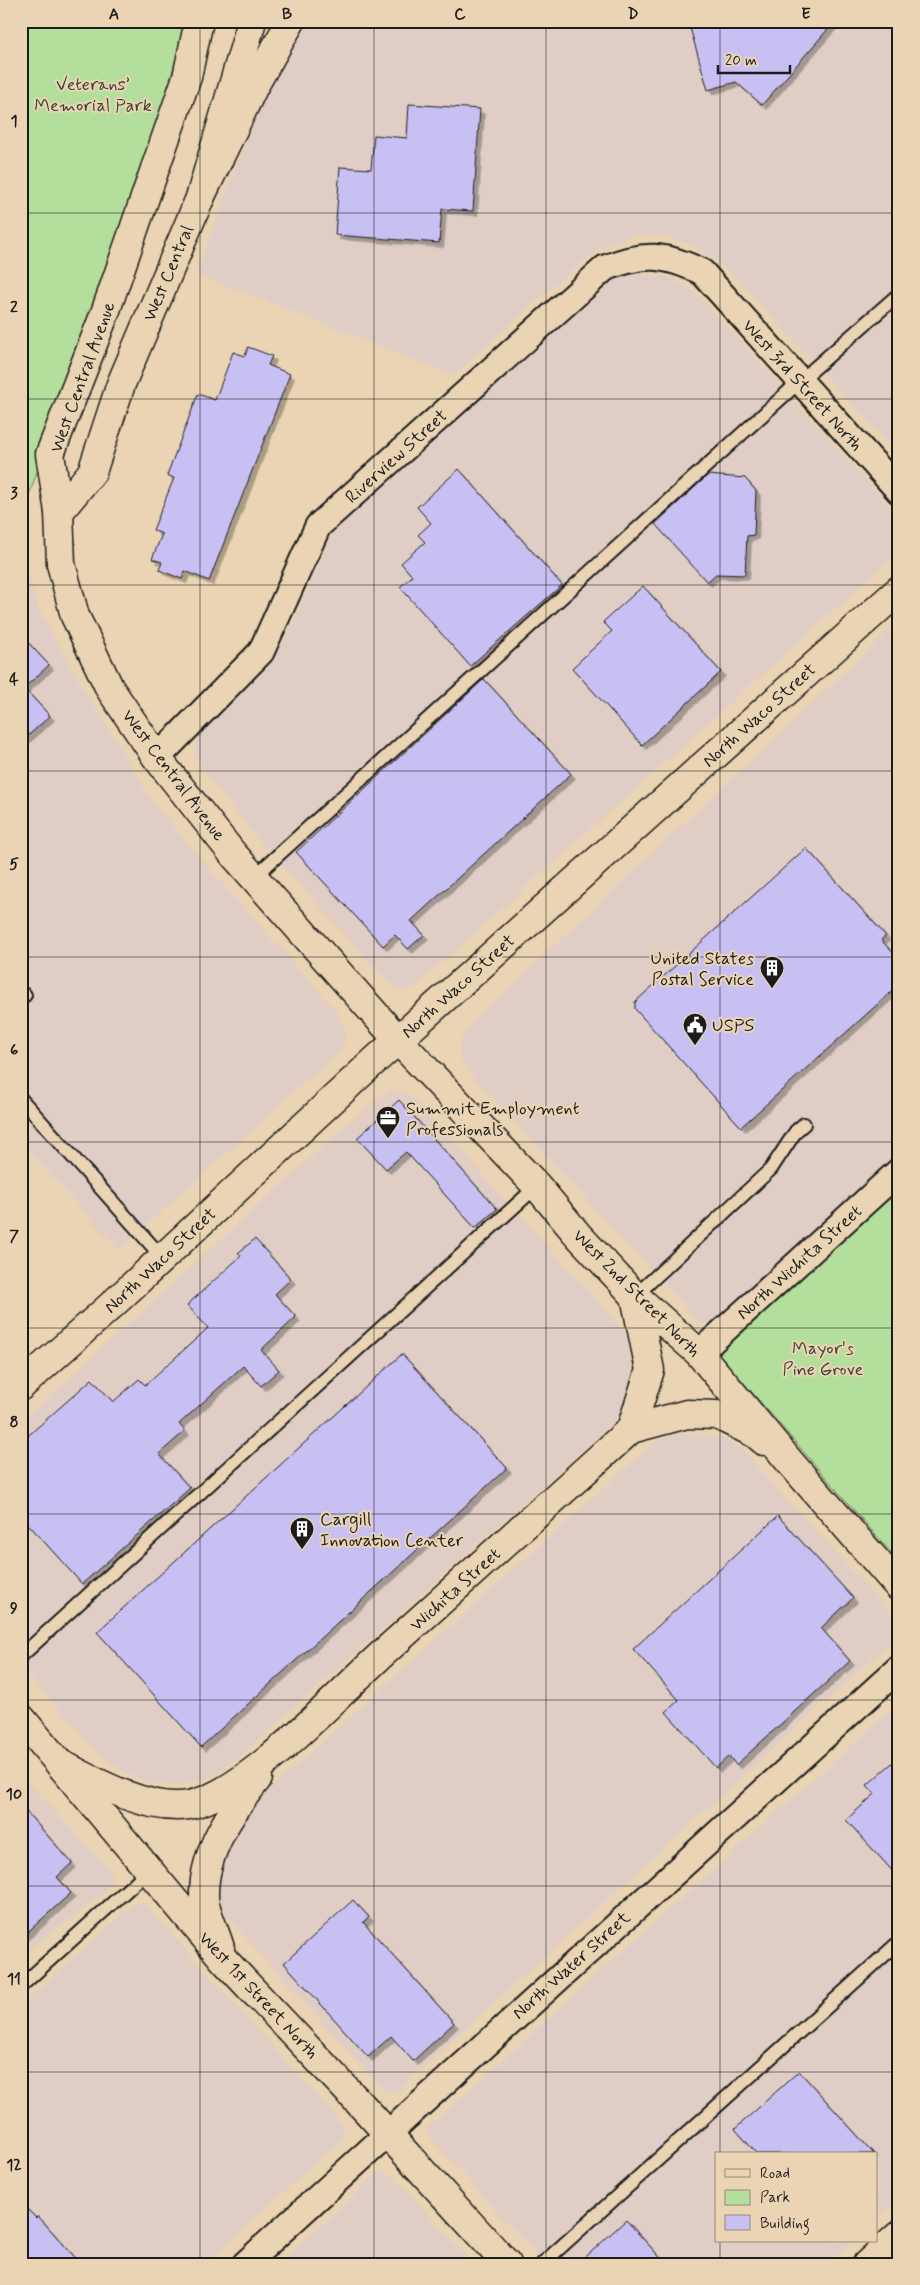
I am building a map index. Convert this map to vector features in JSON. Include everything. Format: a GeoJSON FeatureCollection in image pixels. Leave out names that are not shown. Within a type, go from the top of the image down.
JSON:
{"type":"FeatureCollection","features":[{"type":"Feature","properties":{"kind":"street","name":"West Central Avenue"},"geometry":{"type":"LineString","coordinates":[[199,21],[186,77],[150,183],[105,313],[50,454],[59,512],[61,564],[75,616],[110,689],[157,758],[254,878],[329,960]]}},
{"type":"Feature","properties":{"kind":"street","name":"West Central"},"geometry":{"type":"LineString","coordinates":[[59,512],[92,472],[121,384],[200,198],[252,21]]}},
{"type":"Feature","properties":{"kind":"street"},"geometry":{"type":"LineString","coordinates":[[200,198],[254,86],[291,21]]}},
{"type":"Feature","properties":{"kind":"street","name":"Riverview Street"},"geometry":{"type":"LineString","coordinates":[[157,758],[261,652],[318,526],[606,268],[629,258],[652,256],[680,261],[702,272],[707,278]]}},
{"type":"Feature","properties":{"kind":"street","name":"West 3rd Street North"},"geometry":{"type":"LineString","coordinates":[[707,278],[899,492]]}},
{"type":"Feature","properties":{"kind":"street","name":"North Waco Street"},"geometry":{"type":"LineString","coordinates":[[21,1386],[114,1304],[162,1256],[398,1040],[899,590]]}},
{"type":"Feature","properties":{"kind":"street","name":"West 2nd Street North"},"geometry":{"type":"LineString","coordinates":[[329,960],[398,1040],[537,1186],[577,1234],[635,1296],[699,1353],[789,1462],[899,1587]]}},
{"type":"Feature","properties":{"kind":"street","name":"North Wichita Street"},"geometry":{"type":"LineString","coordinates":[[699,1353],[899,1171]]}},
{"type":"Feature","properties":{"kind":"street"},"geometry":{"type":"LineString","coordinates":[[631,1429],[650,1370],[635,1296]]}},
{"type":"Feature","properties":{"kind":"street"},"geometry":{"type":"LineString","coordinates":[[631,1429],[687,1414],[717,1415],[756,1434],[789,1462]]}},
{"type":"Feature","properties":{"kind":"street","name":"Wichita Street"},"geometry":{"type":"LineString","coordinates":[[280,1750],[342,1690],[631,1429]]}},
{"type":"Feature","properties":{"kind":"street","name":"North Water Street"},"geometry":{"type":"LineString","coordinates":[[245,2264],[899,1668]]}},
{"type":"Feature","properties":{"kind":"street","name":"West 1st Street North"},"geometry":{"type":"LineString","coordinates":[[21,1718],[225,1961],[507,2264]]}},
{"type":"Feature","properties":{"kind":"street"},"geometry":{"type":"LineString","coordinates":[[61,1764],[104,1787],[133,1798],[162,1804],[188,1805],[221,1794],[280,1750]]}},
{"type":"Feature","properties":{"kind":"street"},"geometry":{"type":"LineString","coordinates":[[225,1961],[204,1897],[206,1871],[218,1838],[236,1805],[280,1750]]}},
{"type":"Feature","properties":{"kind":"street"},"geometry":{"type":"LineString","coordinates":[[867,2264],[899,2235]]}},
{"type":"Feature","properties":{"kind":"lane"},"geometry":{"type":"LineString","coordinates":[[254,878],[800,381],[899,294]]}},
{"type":"Feature","properties":{"kind":"lane"},"geometry":{"type":"LineString","coordinates":[[21,1099],[162,1256]]}},
{"type":"Feature","properties":{"kind":"lane"},"geometry":{"type":"LineString","coordinates":[[635,1296],[771,1169],[796,1131],[804,1124]]}},
{"type":"Feature","properties":{"kind":"lane"},"geometry":{"type":"LineString","coordinates":[[21,1656],[537,1186]]}},
{"type":"Feature","properties":{"kind":"lane"},"geometry":{"type":"LineString","coordinates":[[21,1986],[149,1870]]}},
{"type":"Feature","properties":{"kind":"lane"},"geometry":{"type":"LineString","coordinates":[[542,2264],[899,1942]]}},
{"type":"Feature","properties":{"kind":"shaded area"},"geometry":{"type":"Polygon","coordinates":[[[307,21],[899,21],[899,456],[736,278],[697,247],[673,239],[655,235],[632,236],[616,241],[596,252],[554,285],[454,375],[196,274],[251,127],[276,71],[307,21]]]}},
{"type":"Feature","properties":{"kind":"shaded area"},"geometry":{"type":"Polygon","coordinates":[[[623,275],[667,276],[692,289],[898,515],[899,550],[419,983],[408,991],[398,990],[387,981],[257,838],[202,769],[195,751],[198,735],[207,722],[268,667],[288,634],[333,528],[602,287],[623,275]]]}},
{"type":"Feature","properties":{"kind":"shaded area"},"geometry":{"type":"Polygon","coordinates":[[[25,565],[39,609],[73,671],[150,797],[190,847],[337,1012],[345,1027],[345,1043],[336,1054],[119,1250],[21,1143],[21,566],[25,565]]]}},
{"type":"Feature","properties":{"kind":"shaded area"},"geometry":{"type":"Polygon","coordinates":[[[899,621],[899,1162],[715,1326],[705,1324],[698,1321],[468,1071],[460,1058],[459,1046],[464,1033],[472,1023],[899,621]]]}},
{"type":"Feature","properties":{"kind":"shaded area"},"geometry":{"type":"Polygon","coordinates":[[[400,1091],[413,1097],[623,1329],[635,1359],[633,1387],[623,1412],[611,1425],[238,1758],[218,1774],[193,1783],[171,1785],[148,1783],[124,1772],[102,1756],[21,1667],[21,1422],[345,1126],[379,1098],[389,1092],[400,1091]]]}},
{"type":"Feature","properties":{"kind":"shaded area"},"geometry":{"type":"Polygon","coordinates":[[[681,1433],[722,1438],[745,1453],[895,1618],[899,1626],[897,1633],[885,1647],[398,2090],[391,2093],[384,2091],[228,1918],[216,1897],[216,1887],[223,1859],[239,1825],[250,1809],[268,1791],[650,1446],[664,1438],[681,1433]]]}},
{"type":"Feature","properties":{"kind":"shaded area"},"geometry":{"type":"Polygon","coordinates":[[[899,1702],[899,2199],[878,2217],[878,2152],[715,2152],[715,2242],[851,2242],[827,2264],[544,2264],[427,2134],[427,2128],[899,1702]]]}},
{"type":"Feature","properties":{"kind":"shaded area"},"geometry":{"type":"Polygon","coordinates":[[[21,1775],[108,1868],[112,1875],[110,1886],[101,1896],[21,1955],[21,1775]]]}},
{"type":"Feature","properties":{"kind":"shaded area"},"geometry":{"type":"Polygon","coordinates":[[[138,1901],[143,1902],[344,2126],[343,2138],[205,2264],[21,2264],[21,2006],[138,1901]]]}},
{"type":"Feature","properties":{"kind":"shaded area"},"geometry":{"type":"Polygon","coordinates":[[[383,2172],[393,2176],[473,2264],[279,2264],[376,2175],[383,2172]]]}},
{"type":"Feature","properties":{"kind":"green space","name":"Veterans’ Memorial Park"},"geometry":{"type":"Polygon","coordinates":[[[21,21],[186,21],[161,117],[21,518],[21,21]]]}},
{"type":"Feature","properties":{"kind":"green space","name":"Mayor's Pine Grove"},"geometry":{"type":"Polygon","coordinates":[[[899,1188],[899,1562],[717,1352],[899,1188]]]}},
{"type":"Feature","properties":{"kind":"building"},"geometry":{"type":"Polygon","coordinates":[[[688,21],[835,21],[762,105],[736,82],[708,90],[688,21]]]}},
{"type":"Feature","properties":{"kind":"building"},"geometry":{"type":"Polygon","coordinates":[[[409,104],[480,109],[473,211],[442,209],[439,243],[335,235],[340,167],[371,169],[374,135],[407,138],[409,104]]]}},
{"type":"Feature","properties":{"kind":"building"},"geometry":{"type":"Polygon","coordinates":[[[248,347],[272,356],[268,365],[290,374],[209,581],[185,571],[182,579],[159,570],[162,562],[152,559],[162,534],[153,530],[174,478],[167,475],[198,394],[215,400],[233,352],[245,356],[248,347]]]}},
{"type":"Feature","properties":{"kind":"building"},"geometry":{"type":"Polygon","coordinates":[[[459,469],[562,585],[470,666],[400,587],[412,576],[401,563],[425,542],[418,535],[431,523],[417,507],[459,469]]]}},
{"type":"Feature","properties":{"kind":"building"},"geometry":{"type":"Polygon","coordinates":[[[708,475],[745,478],[756,491],[754,535],[747,536],[745,575],[716,574],[707,582],[655,524],[708,475]]]}},
{"type":"Feature","properties":{"kind":"building"},"geometry":{"type":"Polygon","coordinates":[[[643,586],[721,672],[642,745],[572,668],[612,631],[603,622],[643,586]]]}},
{"type":"Feature","properties":{"kind":"building"},"geometry":{"type":"Polygon","coordinates":[[[21,635],[49,665],[24,688],[50,716],[21,742],[21,635]]]}},
{"type":"Feature","properties":{"kind":"building"},"geometry":{"type":"Polygon","coordinates":[[[484,679],[571,774],[411,921],[424,935],[408,949],[395,935],[383,946],[296,852],[484,679]]]}},
{"type":"Feature","properties":{"kind":"building","name":"United States Postal Service"},"geometry":{"type":"Polygon","coordinates":[[[806,848],[886,936],[881,940],[899,959],[899,985],[741,1127],[635,1009],[635,1002],[806,848]]]}},
{"type":"Feature","properties":{"kind":"building"},"geometry":{"type":"Polygon","coordinates":[[[399,1100],[497,1209],[475,1228],[406,1152],[386,1169],[357,1138],[399,1100]]]}},
{"type":"Feature","properties":{"kind":"building"},"geometry":{"type":"Polygon","coordinates":[[[255,1239],[291,1279],[275,1294],[296,1317],[261,1350],[279,1370],[261,1386],[243,1366],[179,1424],[185,1431],[159,1454],[190,1488],[82,1584],[21,1516],[21,1442],[92,1379],[113,1402],[139,1379],[145,1385],[208,1328],[187,1305],[241,1256],[238,1253],[255,1239]]]}},
{"type":"Feature","properties":{"kind":"building","name":"Cargill Innovation Center"},"geometry":{"type":"Polygon","coordinates":[[[402,1354],[507,1468],[201,1747],[97,1632],[402,1354]]]}},
{"type":"Feature","properties":{"kind":"building"},"geometry":{"type":"Polygon","coordinates":[[[778,1516],[853,1598],[821,1628],[850,1661],[736,1765],[729,1756],[716,1768],[666,1712],[679,1700],[633,1649],[778,1516]]]}},
{"type":"Feature","properties":{"kind":"building"},"geometry":{"type":"Polygon","coordinates":[[[899,1757],[899,1878],[846,1820],[875,1794],[867,1785],[899,1757]]]}},
{"type":"Feature","properties":{"kind":"building"},"geometry":{"type":"Polygon","coordinates":[[[21,1806],[72,1863],[57,1877],[71,1893],[21,1938],[21,1806]]]}},
{"type":"Feature","properties":{"kind":"building"},"geometry":{"type":"Polygon","coordinates":[[[353,1900],[369,1917],[363,1922],[454,2023],[413,2061],[391,2036],[368,2057],[284,1963],[353,1900]]]}},
{"type":"Feature","properties":{"kind":"building"},"geometry":{"type":"Polygon","coordinates":[[[799,2071],[872,2152],[755,2152],[735,2129],[799,2071]]]}},
{"type":"Feature","properties":{"kind":"building"},"geometry":{"type":"Polygon","coordinates":[[[21,2203],[36,2218],[38,2216],[81,2264],[21,2264],[21,2203]]]}},
{"type":"Feature","properties":{"kind":"building"},"geometry":{"type":"Polygon","coordinates":[[[626,2220],[666,2264],[578,2264],[626,2220]]]}},
{"type":"Feature","properties":{"kind":"place","name":"United States Postal Service"},"geometry":{"type":"Point","coordinates":[772,989]}},
{"type":"Feature","properties":{"kind":"place","name":"USPS"},"geometry":{"type":"Point","coordinates":[695,1046]}},
{"type":"Feature","properties":{"kind":"place","name":"Summit Employment Professionals"},"geometry":{"type":"Point","coordinates":[388,1139]}},
{"type":"Feature","properties":{"kind":"place","name":"Cargill Innovation Center"},"geometry":{"type":"Point","coordinates":[302,1550]}}]}
